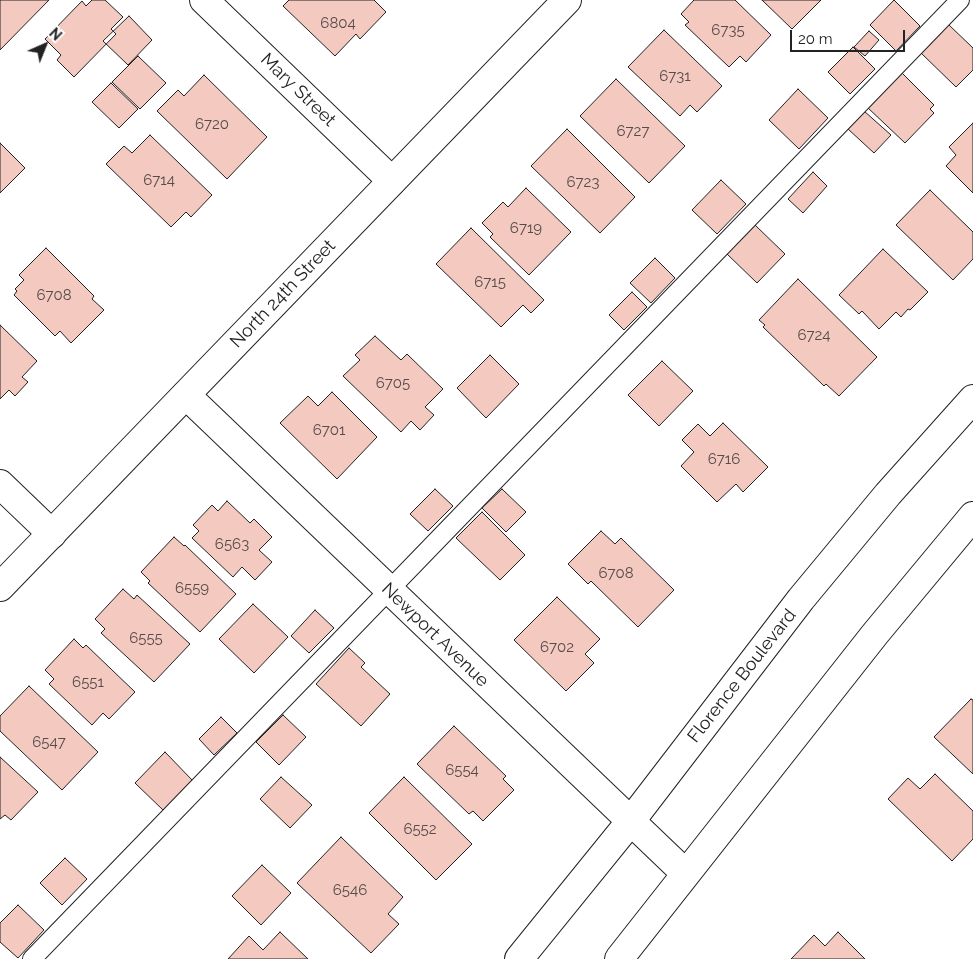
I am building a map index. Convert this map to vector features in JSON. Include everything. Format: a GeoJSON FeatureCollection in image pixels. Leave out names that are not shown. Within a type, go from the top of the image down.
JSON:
{"type":"FeatureCollection","features":[{"type":"Feature","properties":{"kind":"street","name":"Mary Street"},"geometry":{"type":"LineString","coordinates":[[204,0],[392,181]]}},
{"type":"Feature","properties":{"kind":"street","name":"North 24th Street"},"geometry":{"type":"LineString","coordinates":[[0,587],[567,0]]}},
{"type":"Feature","properties":{"kind":"street","name":"Newport Avenue"},"geometry":{"type":"LineString","coordinates":[[186,395],[685,873]]}},
{"type":"Feature","properties":{"kind":"street","name":"Florence Boulevard"},"geometry":{"type":"LineString","coordinates":[[519,959],[630,822],[801,599],[888,494],[973,399]]}},
{"type":"Feature","properties":{"kind":"street"},"geometry":{"type":"LineString","coordinates":[[0,484],[52,534]]}},
{"type":"Feature","properties":{"kind":"street"},"geometry":{"type":"LineString","coordinates":[[619,959],[904,598],[973,516]]}},
{"type":"Feature","properties":{"kind":"lane"},"geometry":{"type":"LineString","coordinates":[[32,959],[960,0]]}},
{"type":"Feature","properties":{"kind":"building"},"geometry":{"type":"Polygon","coordinates":[[[0,0],[49,0],[0,50],[0,0]]]}},
{"type":"Feature","properties":{"kind":"building"},"geometry":{"type":"Polygon","coordinates":[[[92,0],[105,0],[123,17],[111,29],[116,34],[74,77],[57,60],[61,55],[45,39],[82,1],[86,6],[92,0]]]}},
{"type":"Feature","properties":{"kind":"building"},"geometry":{"type":"Polygon","coordinates":[[[289,0],[374,0],[386,12],[360,39],[356,34],[335,56],[283,6],[289,0]]]}},
{"type":"Feature","properties":{"kind":"building"},"geometry":{"type":"Polygon","coordinates":[[[694,0],[735,0],[771,35],[746,62],[740,56],[729,67],[685,25],[689,22],[681,14],[694,0]]]}},
{"type":"Feature","properties":{"kind":"building"},"geometry":{"type":"Polygon","coordinates":[[[762,0],[821,0],[792,29],[762,0]]]}},
{"type":"Feature","properties":{"kind":"building"},"geometry":{"type":"Polygon","coordinates":[[[894,0],[920,26],[896,51],[870,25],[894,0]]]}},
{"type":"Feature","properties":{"kind":"building"},"geometry":{"type":"Polygon","coordinates":[[[129,16],[152,40],[128,65],[103,41],[129,16]]]}},
{"type":"Feature","properties":{"kind":"building"},"geometry":{"type":"Polygon","coordinates":[[[948,24],[973,48],[973,70],[956,87],[920,52],[948,24]]]}},
{"type":"Feature","properties":{"kind":"building"},"geometry":{"type":"Polygon","coordinates":[[[664,30],[722,86],[697,112],[690,105],[680,116],[628,67],[664,30]]]}},
{"type":"Feature","properties":{"kind":"building"},"geometry":{"type":"Polygon","coordinates":[[[869,31],[879,40],[865,56],[854,47],[869,31]]]}},
{"type":"Feature","properties":{"kind":"building"},"geometry":{"type":"Polygon","coordinates":[[[853,47],[875,69],[850,94],[828,72],[853,47]]]}},
{"type":"Feature","properties":{"kind":"building"},"geometry":{"type":"Polygon","coordinates":[[[138,56],[166,83],[140,109],[112,82],[138,56]]]}},
{"type":"Feature","properties":{"kind":"building"},"geometry":{"type":"Polygon","coordinates":[[[901,72],[934,105],[930,109],[934,113],[905,143],[867,107],[901,72]]]}},
{"type":"Feature","properties":{"kind":"building"},"geometry":{"type":"Polygon","coordinates":[[[204,75],[267,137],[227,179],[157,111],[178,90],[184,96],[204,75]]]}},
{"type":"Feature","properties":{"kind":"building"},"geometry":{"type":"Polygon","coordinates":[[[616,79],[685,146],[649,183],[580,116],[616,79]]]}},
{"type":"Feature","properties":{"kind":"building"},"geometry":{"type":"Polygon","coordinates":[[[111,83],[138,109],[119,128],[92,102],[111,83]]]}},
{"type":"Feature","properties":{"kind":"building"},"geometry":{"type":"Polygon","coordinates":[[[798,89],[828,118],[799,149],[769,120],[798,89]]]}},
{"type":"Feature","properties":{"kind":"building"},"geometry":{"type":"Polygon","coordinates":[[[864,111],[891,135],[874,153],[848,129],[864,111]]]}},
{"type":"Feature","properties":{"kind":"building"},"geometry":{"type":"Polygon","coordinates":[[[973,123],[973,193],[946,166],[956,155],[949,147],[973,123]]]}},
{"type":"Feature","properties":{"kind":"building"},"geometry":{"type":"Polygon","coordinates":[[[567,129],[635,197],[600,233],[531,166],[567,129]]]}},
{"type":"Feature","properties":{"kind":"building"},"geometry":{"type":"Polygon","coordinates":[[[150,135],[212,195],[191,217],[186,212],[171,227],[106,164],[124,146],[132,153],[150,135]]]}},
{"type":"Feature","properties":{"kind":"building"},"geometry":{"type":"Polygon","coordinates":[[[0,143],[25,168],[0,193],[0,143]]]}},
{"type":"Feature","properties":{"kind":"building"},"geometry":{"type":"Polygon","coordinates":[[[813,172],[827,186],[803,213],[788,199],[813,172]]]}},
{"type":"Feature","properties":{"kind":"building"},"geometry":{"type":"Polygon","coordinates":[[[721,180],[746,204],[717,234],[692,210],[721,180]]]}},
{"type":"Feature","properties":{"kind":"building"},"geometry":{"type":"Polygon","coordinates":[[[526,188],[571,232],[529,275],[490,237],[493,234],[482,223],[503,202],[508,207],[526,188]]]}},
{"type":"Feature","properties":{"kind":"building"},"geometry":{"type":"Polygon","coordinates":[[[930,190],[973,232],[973,259],[953,280],[896,225],[930,190]]]}},
{"type":"Feature","properties":{"kind":"building"},"geometry":{"type":"Polygon","coordinates":[[[755,225],[785,254],[757,283],[727,254],[755,225]]]}},
{"type":"Feature","properties":{"kind":"building"},"geometry":{"type":"Polygon","coordinates":[[[471,228],[544,300],[531,313],[523,305],[501,327],[436,264],[471,228]]]}},
{"type":"Feature","properties":{"kind":"building"},"geometry":{"type":"Polygon","coordinates":[[[46,248],[94,296],[92,299],[104,310],[71,343],[60,331],[55,336],[14,295],[17,291],[15,289],[24,280],[19,275],[46,248]]]}},
{"type":"Feature","properties":{"kind":"building"},"geometry":{"type":"Polygon","coordinates":[[[883,249],[928,292],[901,317],[896,312],[879,329],[862,311],[859,314],[839,295],[883,249]]]}},
{"type":"Feature","properties":{"kind":"building"},"geometry":{"type":"Polygon","coordinates":[[[655,258],[675,278],[651,303],[630,283],[655,258]]]}},
{"type":"Feature","properties":{"kind":"building"},"geometry":{"type":"Polygon","coordinates":[[[798,279],[877,357],[839,396],[826,384],[824,386],[763,327],[765,325],[759,320],[798,279]]]}},
{"type":"Feature","properties":{"kind":"building"},"geometry":{"type":"Polygon","coordinates":[[[632,292],[647,307],[624,330],[609,315],[632,292]]]}},
{"type":"Feature","properties":{"kind":"building"},"geometry":{"type":"Polygon","coordinates":[[[0,325],[37,361],[22,377],[28,382],[15,396],[9,390],[0,399],[0,325]]]}},
{"type":"Feature","properties":{"kind":"building"},"geometry":{"type":"Polygon","coordinates":[[[375,336],[401,360],[407,354],[443,389],[425,407],[434,415],[420,430],[411,421],[401,432],[343,376],[360,360],[355,355],[375,336]]]}},
{"type":"Feature","properties":{"kind":"building"},"geometry":{"type":"Polygon","coordinates":[[[490,355],[519,384],[486,418],[457,388],[490,355]]]}},
{"type":"Feature","properties":{"kind":"building"},"geometry":{"type":"Polygon","coordinates":[[[662,361],[693,391],[659,426],[628,395],[662,361]]]}},
{"type":"Feature","properties":{"kind":"building"},"geometry":{"type":"Polygon","coordinates":[[[332,392],[377,437],[337,479],[280,423],[308,396],[318,406],[332,392]]]}},
{"type":"Feature","properties":{"kind":"building"},"geometry":{"type":"Polygon","coordinates":[[[723,423],[768,467],[743,492],[736,484],[717,502],[681,466],[694,452],[682,440],[698,424],[710,436],[723,423]]]}},
{"type":"Feature","properties":{"kind":"building"},"geometry":{"type":"Polygon","coordinates":[[[435,489],[453,506],[428,531],[410,514],[435,489]]]}},
{"type":"Feature","properties":{"kind":"building"},"geometry":{"type":"Polygon","coordinates":[[[502,489],[526,512],[506,532],[482,508],[502,489]]]}},
{"type":"Feature","properties":{"kind":"building"},"geometry":{"type":"Polygon","coordinates":[[[227,501],[250,523],[254,519],[272,537],[259,550],[272,562],[255,580],[242,567],[233,577],[192,538],[199,531],[193,525],[212,505],[218,511],[227,501]]]}},
{"type":"Feature","properties":{"kind":"building"},"geometry":{"type":"Polygon","coordinates":[[[482,512],[525,555],[500,580],[456,538],[482,512]]]}},
{"type":"Feature","properties":{"kind":"building"},"geometry":{"type":"Polygon","coordinates":[[[601,531],[615,544],[621,538],[674,590],[638,627],[591,581],[588,584],[568,564],[601,531]]]}},
{"type":"Feature","properties":{"kind":"building"},"geometry":{"type":"Polygon","coordinates":[[[174,537],[185,545],[236,594],[200,632],[148,583],[150,581],[141,572],[174,537]]]}},
{"type":"Feature","properties":{"kind":"building"},"geometry":{"type":"Polygon","coordinates":[[[123,589],[134,599],[137,595],[190,644],[154,682],[101,633],[105,629],[95,619],[123,589]]]}},
{"type":"Feature","properties":{"kind":"building"},"geometry":{"type":"Polygon","coordinates":[[[557,597],[600,639],[585,654],[594,663],[566,691],[514,640],[557,597]]]}},
{"type":"Feature","properties":{"kind":"building"},"geometry":{"type":"Polygon","coordinates":[[[253,604],[288,637],[254,673],[219,639],[253,604]]]}},
{"type":"Feature","properties":{"kind":"building"},"geometry":{"type":"Polygon","coordinates":[[[315,610],[334,628],[309,653],[291,636],[315,610]]]}},
{"type":"Feature","properties":{"kind":"building"},"geometry":{"type":"Polygon","coordinates":[[[74,639],[83,648],[86,645],[135,692],[109,719],[103,713],[92,725],[49,684],[54,679],[45,670],[74,639]]]}},
{"type":"Feature","properties":{"kind":"building"},"geometry":{"type":"Polygon","coordinates":[[[349,648],[365,663],[361,667],[390,694],[361,726],[316,684],[349,648]]]}},
{"type":"Feature","properties":{"kind":"building"},"geometry":{"type":"Polygon","coordinates":[[[29,686],[98,752],[62,790],[0,731],[0,716],[29,686]]]}},
{"type":"Feature","properties":{"kind":"building"},"geometry":{"type":"Polygon","coordinates":[[[971,699],[973,700],[973,774],[934,737],[971,699]]]}},
{"type":"Feature","properties":{"kind":"building"},"geometry":{"type":"Polygon","coordinates":[[[283,715],[306,737],[279,765],[256,742],[283,715]]]}},
{"type":"Feature","properties":{"kind":"building"},"geometry":{"type":"Polygon","coordinates":[[[221,717],[237,733],[214,755],[199,739],[221,717]]]}},
{"type":"Feature","properties":{"kind":"building"},"geometry":{"type":"Polygon","coordinates":[[[454,726],[506,776],[503,779],[514,790],[483,821],[473,811],[469,814],[417,764],[454,726]]]}},
{"type":"Feature","properties":{"kind":"building"},"geometry":{"type":"Polygon","coordinates":[[[165,752],[193,781],[163,810],[135,783],[165,752]]]}},
{"type":"Feature","properties":{"kind":"building"},"geometry":{"type":"Polygon","coordinates":[[[0,757],[38,792],[11,820],[5,815],[0,819],[0,757]]]}},
{"type":"Feature","properties":{"kind":"building"},"geometry":{"type":"Polygon","coordinates":[[[935,774],[973,811],[973,839],[952,861],[888,799],[908,778],[920,789],[935,774]]]}},
{"type":"Feature","properties":{"kind":"building"},"geometry":{"type":"Polygon","coordinates":[[[281,777],[312,805],[290,828],[260,799],[281,777]]]}},
{"type":"Feature","properties":{"kind":"building"},"geometry":{"type":"Polygon","coordinates":[[[404,777],[472,844],[436,880],[369,813],[404,777]]]}},
{"type":"Feature","properties":{"kind":"building"},"geometry":{"type":"Polygon","coordinates":[[[341,837],[403,897],[388,914],[399,924],[371,953],[297,883],[341,837]]]}},
{"type":"Feature","properties":{"kind":"building"},"geometry":{"type":"Polygon","coordinates":[[[65,858],[87,879],[62,905],[40,883],[65,858]]]}},
{"type":"Feature","properties":{"kind":"building"},"geometry":{"type":"Polygon","coordinates":[[[262,865],[291,893],[261,925],[232,896],[262,865]]]}},
{"type":"Feature","properties":{"kind":"building"},"geometry":{"type":"Polygon","coordinates":[[[18,905],[44,930],[18,958],[0,942],[0,923],[18,905]]]}},
{"type":"Feature","properties":{"kind":"building"},"geometry":{"type":"Polygon","coordinates":[[[280,932],[308,959],[228,959],[249,936],[263,950],[280,932]]]}},
{"type":"Feature","properties":{"kind":"building"},"geometry":{"type":"Polygon","coordinates":[[[838,932],[865,959],[791,959],[814,935],[825,946],[838,932]]]}}]}
